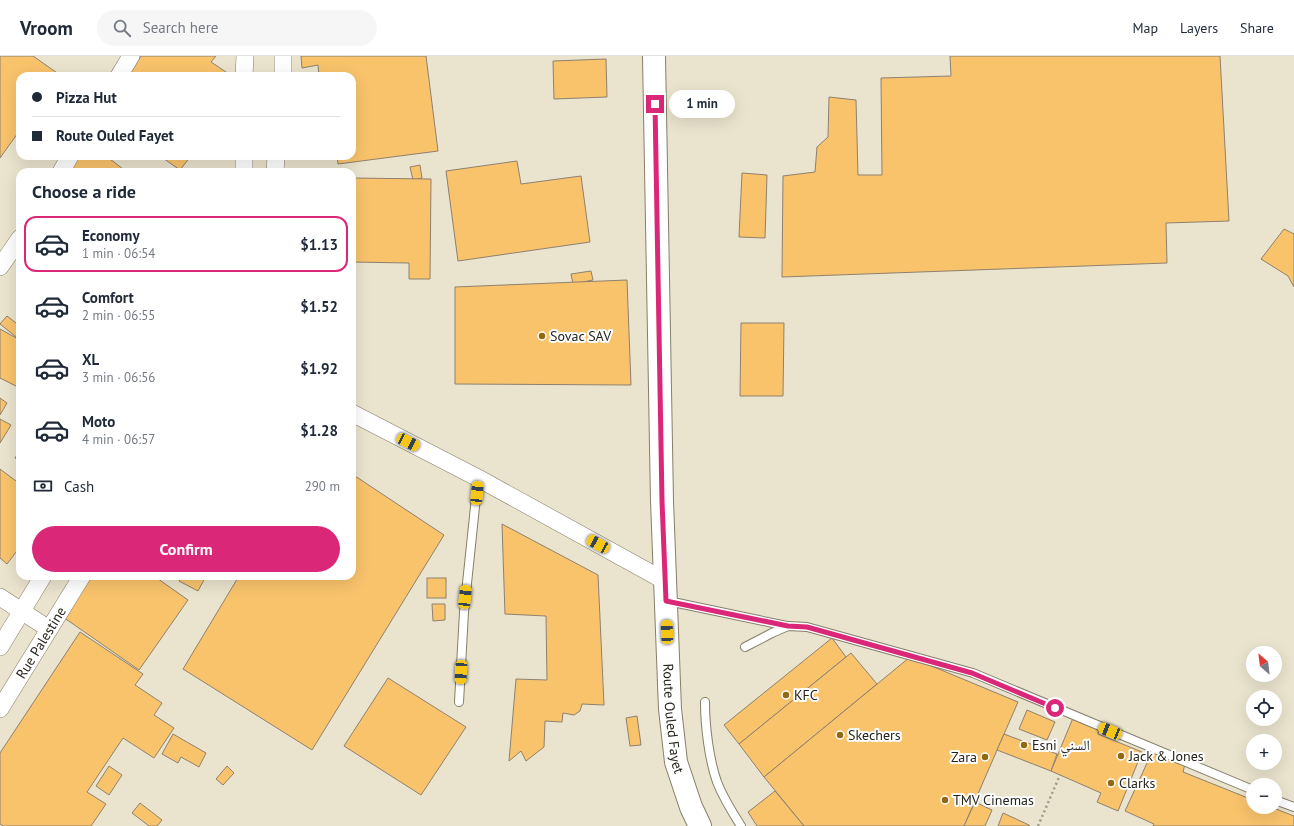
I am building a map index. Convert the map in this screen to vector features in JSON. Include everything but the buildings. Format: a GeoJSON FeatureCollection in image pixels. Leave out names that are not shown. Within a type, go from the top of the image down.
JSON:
{"type":"FeatureCollection","features":[{"type":"Feature","properties":{"kind":"main road","name":"Route Ouled Fayet"},"geometry":{"type":"LineString","coordinates":[[654,56],[662,501],[670,709],[676,762],[690,807],[700,826]]}},
{"type":"Feature","properties":{"kind":"street"},"geometry":{"type":"LineString","coordinates":[[121,72],[131,56]]}},
{"type":"Feature","properties":{"kind":"street"},"geometry":{"type":"LineString","coordinates":[[244,72],[245,56]]}},
{"type":"Feature","properties":{"kind":"street"},"geometry":{"type":"LineString","coordinates":[[283,56],[283,72]]}},
{"type":"Feature","properties":{"kind":"street"},"geometry":{"type":"LineString","coordinates":[[0,267],[16,244]]}},
{"type":"Feature","properties":{"kind":"street"},"geometry":{"type":"LineString","coordinates":[[356,415],[478,478],[665,591]]}},
{"type":"Feature","properties":{"kind":"street"},"geometry":{"type":"LineString","coordinates":[[0,647],[41,580]]}},
{"type":"Feature","properties":{"kind":"street","name":"Rue Palestine"},"geometry":{"type":"LineString","coordinates":[[0,709],[80,580]]}},
{"type":"Feature","properties":{"kind":"street"},"geometry":{"type":"LineString","coordinates":[[0,597],[49,629]]}},
{"type":"Feature","properties":{"kind":"lane"},"geometry":{"type":"LineString","coordinates":[[459,702],[464,612],[478,478]]}},
{"type":"Feature","properties":{"kind":"lane"},"geometry":{"type":"LineString","coordinates":[[665,591],[788,626],[807,627],[972,673],[1246,787]]}},
{"type":"Feature","properties":{"kind":"lane"},"geometry":{"type":"LineString","coordinates":[[745,647],[788,626]]}},
{"type":"Feature","properties":{"kind":"lane"},"geometry":{"type":"LineString","coordinates":[[705,702],[705,720],[717,781],[741,826]]}},
{"type":"Feature","properties":{"kind":"lane"},"geometry":{"type":"LineString","coordinates":[[1282,803],[1294,807]]}},
{"type":"Feature","properties":{"kind":"path"},"geometry":{"type":"LineString","coordinates":[[1038,826],[1060,775]]}},
{"type":"Feature","properties":{"kind":"place","name":"Sovac SAV"},"geometry":{"type":"Point","coordinates":[542,336]}},
{"type":"Feature","properties":{"kind":"place","name":"KFC"},"geometry":{"type":"Point","coordinates":[786,695]}},
{"type":"Feature","properties":{"kind":"place","name":"Skechers"},"geometry":{"type":"Point","coordinates":[840,735]}},
{"type":"Feature","properties":{"kind":"place","name":"Esni السني"},"geometry":{"type":"Point","coordinates":[1024,745]}},
{"type":"Feature","properties":{"kind":"place","name":"Jack & Jones"},"geometry":{"type":"Point","coordinates":[1121,756]}},
{"type":"Feature","properties":{"kind":"place","name":"Zara"},"geometry":{"type":"Point","coordinates":[985,757]}},
{"type":"Feature","properties":{"kind":"place","name":"Clarks"},"geometry":{"type":"Point","coordinates":[1111,783]}},
{"type":"Feature","properties":{"kind":"place","name":"TMV Cinemas"},"geometry":{"type":"Point","coordinates":[945,800]}},
{"type":"Feature","properties":{"kind":"route"},"geometry":{"type":"LineString","coordinates":[[655,104],[662,501],[666,601],[788,626],[807,627],[972,673],[1055,708]]}}]}
